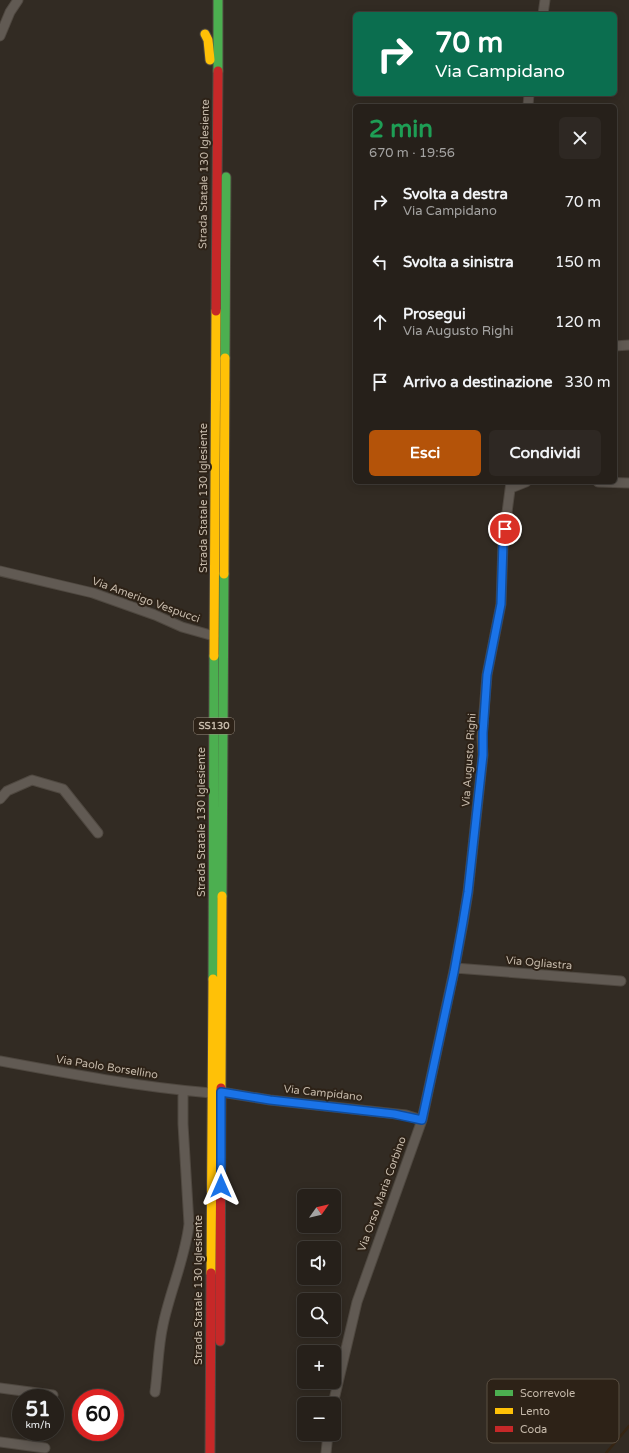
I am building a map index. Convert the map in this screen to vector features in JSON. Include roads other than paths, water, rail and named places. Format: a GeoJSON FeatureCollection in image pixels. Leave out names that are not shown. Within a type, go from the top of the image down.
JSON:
{"type":"FeatureCollection","features":[{"type":"Feature","properties":{"kind":"main road","name":"Strada Statale 130 Iglesiente"},"geometry":{"type":"LineString","coordinates":[[210,1453],[218,0]]}},
{"type":"Feature","properties":{"kind":"main road","name":"Strada Statale 130 Iglesiente"},"geometry":{"type":"LineString","coordinates":[[219,1453],[227,0]]}},
{"type":"Feature","properties":{"kind":"main road"},"geometry":{"type":"LineString","coordinates":[[204,34],[208,40],[217,121]]}},
{"type":"Feature","properties":{"kind":"street"},"geometry":{"type":"LineString","coordinates":[[0,36],[10,12],[18,0]]}},
{"type":"Feature","properties":{"kind":"street"},"geometry":{"type":"LineString","coordinates":[[543,12],[545,0]]}},
{"type":"Feature","properties":{"kind":"street"},"geometry":{"type":"LineString","coordinates":[[617,346],[629,345]]}},
{"type":"Feature","properties":{"kind":"street"},"geometry":{"type":"LineString","coordinates":[[617,483],[629,483]]}},
{"type":"Feature","properties":{"kind":"street","name":"Via Augusto Righi"},"geometry":{"type":"LineString","coordinates":[[455,968],[468,892],[483,755],[487,675],[501,604],[503,543],[511,485]]}},
{"type":"Feature","properties":{"kind":"street","name":"Via Amerigo Vespucci"},"geometry":{"type":"LineString","coordinates":[[0,571],[92,593],[155,615],[182,627],[214,636]]}},
{"type":"Feature","properties":{"kind":"street"},"geometry":{"type":"LineString","coordinates":[[0,799],[7,791],[32,780],[63,789],[98,833]]}},
{"type":"Feature","properties":{"kind":"street","name":"Via Ogliastra"},"geometry":{"type":"LineString","coordinates":[[455,968],[621,981]]}},
{"type":"Feature","properties":{"kind":"street","name":"Via Orso Maria Corbino"},"geometry":{"type":"LineString","coordinates":[[335,1397],[357,1302],[422,1120],[455,968]]}},
{"type":"Feature","properties":{"kind":"street","name":"Via Paolo Borsellino"},"geometry":{"type":"LineString","coordinates":[[0,1061],[183,1091],[211,1093]]}},
{"type":"Feature","properties":{"kind":"street"},"geometry":{"type":"LineString","coordinates":[[155,1392],[162,1326],[183,1255],[188,1231],[183,1091]]}},
{"type":"Feature","properties":{"kind":"street","name":"Via Campidano"},"geometry":{"type":"LineString","coordinates":[[221,1092],[270,1100],[406,1115],[422,1120]]}},
{"type":"Feature","properties":{"kind":"street"},"geometry":{"type":"LineString","coordinates":[[0,1388],[12,1390]]}},
{"type":"Feature","properties":{"kind":"street"},"geometry":{"type":"LineString","coordinates":[[326,1453],[327,1441]]}},
{"type":"Feature","properties":{"kind":"street"},"geometry":{"type":"LineString","coordinates":[[0,1442],[45,1448]]}},
{"type":"Feature","properties":{"kind":"waterway"},"geometry":{"type":"LineString","coordinates":[[619,1438],[629,1426]]}},
{"type":"Feature","properties":{"kind":"waterway"},"geometry":{"type":"LineString","coordinates":[[606,1453],[615,1443]]}}]}
